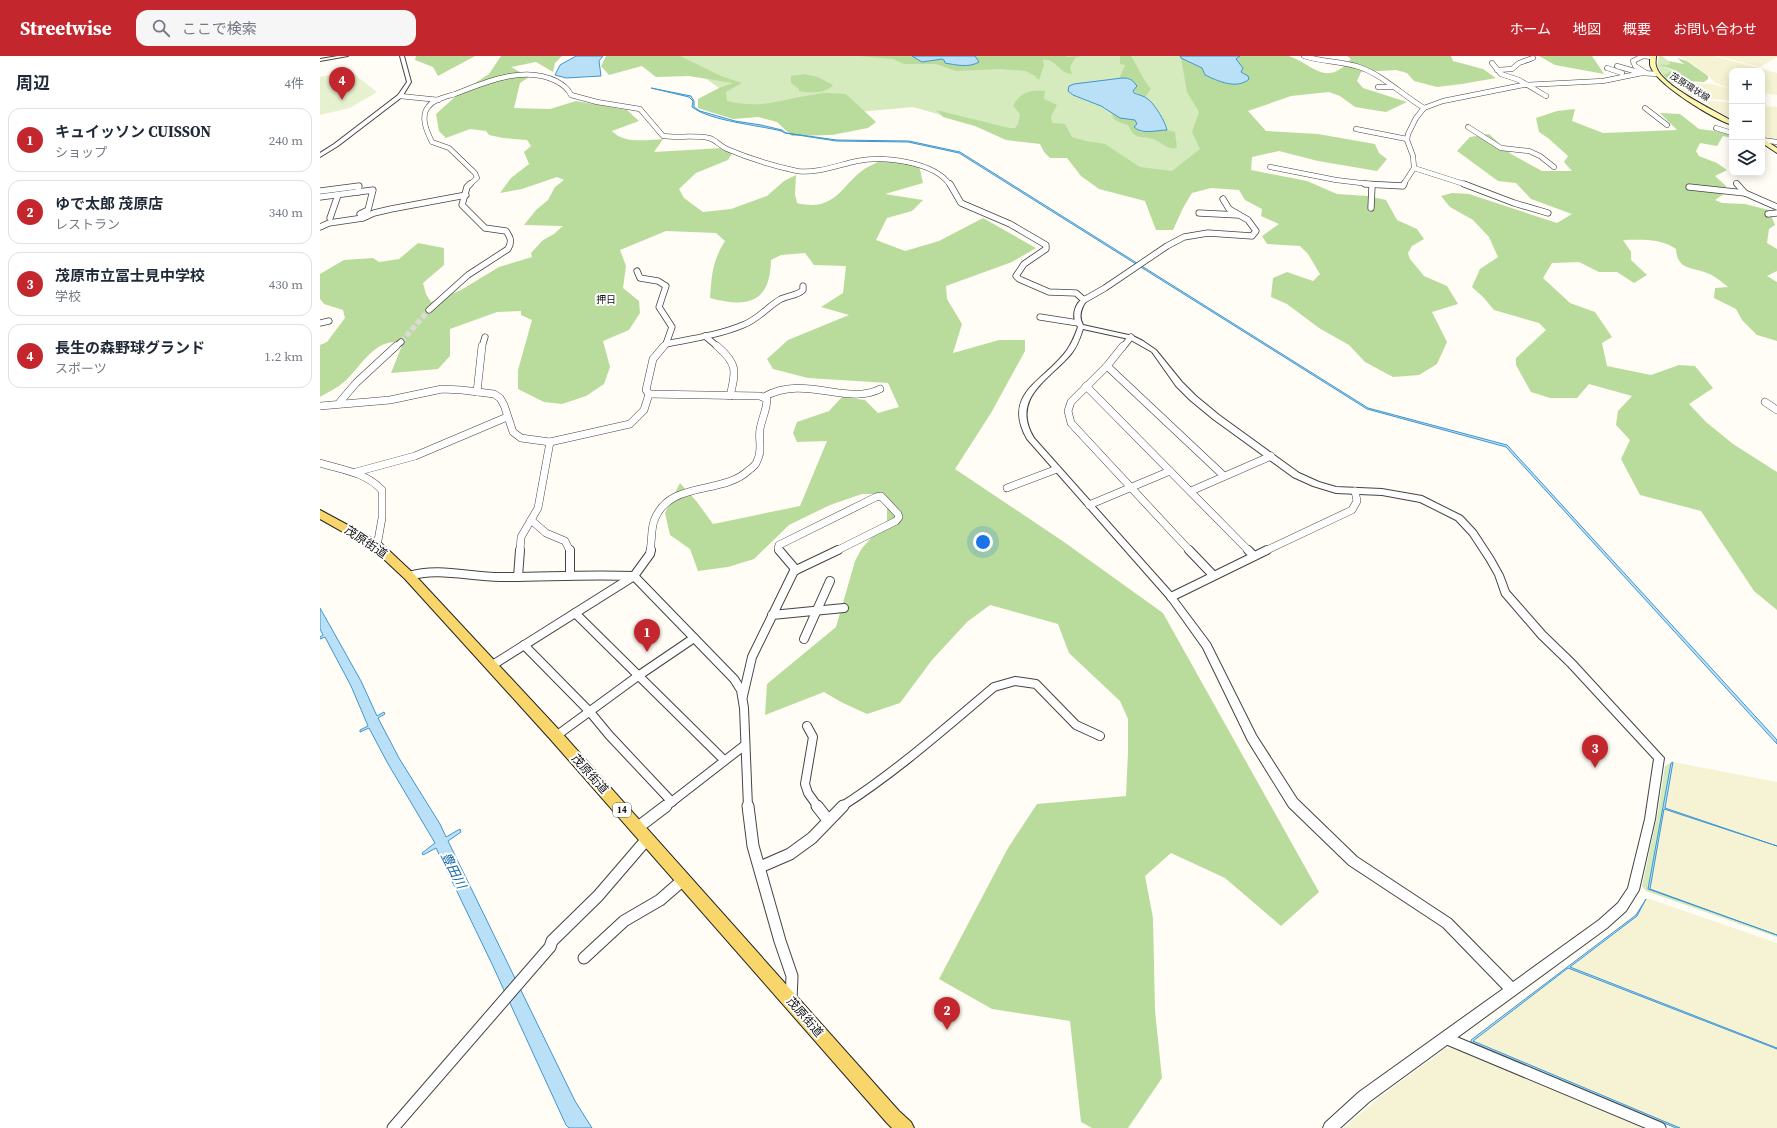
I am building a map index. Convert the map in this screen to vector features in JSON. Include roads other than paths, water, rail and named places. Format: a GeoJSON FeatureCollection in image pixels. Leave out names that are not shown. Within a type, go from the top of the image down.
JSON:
{"type":"FeatureCollection","features":[{"type":"Feature","properties":{"kind":"main road","name":"茂原環状線"},"geometry":{"type":"LineString","coordinates":[[1652,56],[1652,65],[1656,74],[1676,90],[1729,121]]}},
{"type":"Feature","properties":{"kind":"main road"},"geometry":{"type":"LineString","coordinates":[[1765,142],[1776,149]]}},
{"type":"Feature","properties":{"kind":"main road","name":"茂原街道"},"geometry":{"type":"LineString","coordinates":[[320,514],[377,546],[409,576],[556,736],[893,1117],[905,1128]]}},
{"type":"Feature","properties":{"kind":"street"},"geometry":{"type":"LineString","coordinates":[[320,60],[346,56]]}},
{"type":"Feature","properties":{"kind":"street"},"geometry":{"type":"LineString","coordinates":[[320,155],[336,145],[400,96],[409,82],[402,56]]}},
{"type":"Feature","properties":{"kind":"street"},"geometry":{"type":"LineString","coordinates":[[1304,56],[1316,60],[1364,68],[1394,86],[1424,108]]}},
{"type":"Feature","properties":{"kind":"street"},"geometry":{"type":"LineString","coordinates":[[1644,73],[1635,66],[1633,61],[1643,56],[1652,56]]}},
{"type":"Feature","properties":{"kind":"street"},"geometry":{"type":"LineString","coordinates":[[1497,70],[1512,69],[1519,63],[1532,58]]}},
{"type":"Feature","properties":{"kind":"street"},"geometry":{"type":"LineString","coordinates":[[1492,63],[1501,74],[1517,79],[1546,96]]}},
{"type":"Feature","properties":{"kind":"street"},"geometry":{"type":"LineString","coordinates":[[1617,66],[1644,73],[1656,74]]}},
{"type":"Feature","properties":{"kind":"street"},"geometry":{"type":"LineString","coordinates":[[1607,68],[1631,76]]}},
{"type":"Feature","properties":{"kind":"street"},"geometry":{"type":"LineString","coordinates":[[1270,167],[1372,186],[1403,186],[1414,168],[1413,156],[1407,138],[1416,118],[1424,108],[1443,101],[1527,84],[1603,81],[1644,73]]}},
{"type":"Feature","properties":{"kind":"street"},"geometry":{"type":"LineString","coordinates":[[429,310],[468,275],[508,249],[512,244],[512,240],[506,231],[485,228],[462,205],[467,187],[477,178],[477,175],[470,167],[453,154],[449,148],[432,142],[425,127],[425,113],[428,107],[440,100],[490,80],[541,75],[547,76],[569,89],[571,95],[597,102],[640,108],[663,136],[676,138],[709,138],[718,142],[725,148],[750,158],[798,171],[811,171],[875,159],[919,164],[927,167],[949,183],[961,203],[1010,224],[1046,245],[1047,247],[1045,250],[1032,256],[1018,270],[1016,276],[1049,292],[1076,293],[1084,300]]}},
{"type":"Feature","properties":{"kind":"street"},"geometry":{"type":"LineString","coordinates":[[1594,78],[1623,78]]}},
{"type":"Feature","properties":{"kind":"street"},"geometry":{"type":"LineString","coordinates":[[1378,87],[1394,86]]}},
{"type":"Feature","properties":{"kind":"street"},"geometry":{"type":"LineString","coordinates":[[400,96],[440,100]]}},
{"type":"Feature","properties":{"kind":"street"},"geometry":{"type":"LineString","coordinates":[[1645,108],[1667,125]]}},
{"type":"Feature","properties":{"kind":"street"},"geometry":{"type":"LineString","coordinates":[[1468,127],[1501,148],[1529,151],[1540,156],[1554,167]]}},
{"type":"Feature","properties":{"kind":"street"},"geometry":{"type":"LineString","coordinates":[[1716,128],[1729,132]]}},
{"type":"Feature","properties":{"kind":"street"},"geometry":{"type":"LineString","coordinates":[[1356,129],[1407,138]]}},
{"type":"Feature","properties":{"kind":"street"},"geometry":{"type":"LineString","coordinates":[[1765,140],[1777,142]]}},
{"type":"Feature","properties":{"kind":"street"},"geometry":{"type":"LineString","coordinates":[[1414,168],[1467,184],[1485,194],[1504,201],[1548,213]]}},
{"type":"Feature","properties":{"kind":"street"},"geometry":{"type":"LineString","coordinates":[[1313,170],[1341,181]]}},
{"type":"Feature","properties":{"kind":"street"},"geometry":{"type":"LineString","coordinates":[[1452,180],[1462,176]]}},
{"type":"Feature","properties":{"kind":"street"},"geometry":{"type":"LineString","coordinates":[[1736,183],[1745,193]]}},
{"type":"Feature","properties":{"kind":"street"},"geometry":{"type":"LineString","coordinates":[[320,191],[359,186],[358,192]]}},
{"type":"Feature","properties":{"kind":"street"},"geometry":{"type":"LineString","coordinates":[[1371,208],[1372,186]]}},
{"type":"Feature","properties":{"kind":"street"},"geometry":{"type":"LineString","coordinates":[[1689,187],[1745,193],[1777,207]]}},
{"type":"Feature","properties":{"kind":"street"},"geometry":{"type":"LineString","coordinates":[[320,198],[373,190],[368,210],[361,214],[330,218],[320,221]]}},
{"type":"Feature","properties":{"kind":"street"},"geometry":{"type":"LineString","coordinates":[[330,218],[338,195]]}},
{"type":"Feature","properties":{"kind":"street"},"geometry":{"type":"LineString","coordinates":[[320,227],[329,223],[363,218],[374,213],[391,209],[466,195]]}},
{"type":"Feature","properties":{"kind":"street"},"geometry":{"type":"LineString","coordinates":[[1223,199],[1229,209],[1248,220],[1256,231],[1252,236],[1208,234],[1184,237],[1168,246],[1106,288],[1084,300],[1078,307],[1079,325],[1069,351],[1031,391],[1025,402],[1022,415],[1024,426],[1031,439],[1171,598],[1207,646],[1252,738],[1293,803],[1353,861],[1447,924],[1512,990]]}},
{"type":"Feature","properties":{"kind":"street"},"geometry":{"type":"LineString","coordinates":[[1199,213],[1239,216]]}},
{"type":"Feature","properties":{"kind":"street"},"geometry":{"type":"LineString","coordinates":[[1768,214],[1777,213]]}},
{"type":"Feature","properties":{"kind":"street"},"geometry":{"type":"LineString","coordinates":[[320,406],[339,403],[369,403],[395,400],[430,391],[451,389],[494,394],[500,398],[513,432],[521,438],[550,442],[630,424],[644,410],[649,394],[646,390],[653,359],[666,344],[672,327],[659,307],[666,286],[658,281],[640,278],[637,271]]}},
{"type":"Feature","properties":{"kind":"street"},"geometry":{"type":"LineString","coordinates":[[666,344],[705,336],[744,325],[764,314],[781,299],[799,294],[803,290],[803,286]]}},
{"type":"Feature","properties":{"kind":"street"},"geometry":{"type":"LineString","coordinates":[[1040,317],[1131,337],[1141,342],[1154,351],[1179,384],[1193,398],[1296,475],[1316,484],[1336,490],[1382,492],[1422,499],[1458,518],[1472,533],[1490,560],[1499,575],[1505,592],[1542,635],[1571,663],[1658,758],[1650,819],[1637,875],[1633,890],[1622,907],[1603,924],[1364,1097],[1330,1128]]}},
{"type":"Feature","properties":{"kind":"street"},"geometry":{"type":"LineString","coordinates":[[320,323],[329,321]]}},
{"type":"Feature","properties":{"kind":"street"},"geometry":{"type":"LineString","coordinates":[[705,336],[728,356],[733,365],[735,375],[730,396]]}},
{"type":"Feature","properties":{"kind":"street"},"geometry":{"type":"LineString","coordinates":[[477,392],[481,346],[485,337]]}},
{"type":"Feature","properties":{"kind":"street"},"geometry":{"type":"LineString","coordinates":[[1131,337],[1107,366],[1071,402],[1068,411],[1071,423],[1213,575]]}},
{"type":"Feature","properties":{"kind":"street"},"geometry":{"type":"LineString","coordinates":[[339,403],[356,383],[401,342]]}},
{"type":"Feature","properties":{"kind":"street"},"geometry":{"type":"LineString","coordinates":[[1107,366],[1224,476]]}},
{"type":"Feature","properties":{"kind":"street"},"geometry":{"type":"LineString","coordinates":[[1086,386],[1254,556]]}},
{"type":"Feature","properties":{"kind":"street"},"geometry":{"type":"LineString","coordinates":[[764,398],[773,391],[780,390],[808,389],[867,394],[880,389]]}},
{"type":"Feature","properties":{"kind":"street"},"geometry":{"type":"LineString","coordinates":[[491,666],[634,576],[650,554],[654,522],[661,508],[671,498],[683,493],[740,478],[757,463],[760,450],[760,430],[767,405],[766,399],[760,396],[649,394]]}},
{"type":"Feature","properties":{"kind":"street"},"geometry":{"type":"LineString","coordinates":[[1765,402],[1777,410]]}},
{"type":"Feature","properties":{"kind":"street"},"geometry":{"type":"LineString","coordinates":[[356,472],[398,462],[419,455],[507,417]]}},
{"type":"Feature","properties":{"kind":"street"},"geometry":{"type":"LineString","coordinates":[[518,578],[521,538],[538,508],[550,442]]}},
{"type":"Feature","properties":{"kind":"street"},"geometry":{"type":"LineString","coordinates":[[1191,491],[1271,456]]}},
{"type":"Feature","properties":{"kind":"street"},"geometry":{"type":"LineString","coordinates":[[320,463],[334,468],[356,472],[368,477],[382,490],[383,516],[377,546]]}},
{"type":"Feature","properties":{"kind":"street"},"geometry":{"type":"LineString","coordinates":[[1007,488],[1057,469]]}},
{"type":"Feature","properties":{"kind":"street"},"geometry":{"type":"LineString","coordinates":[[1089,505],[1170,471]]}},
{"type":"Feature","properties":{"kind":"street"},"geometry":{"type":"LineString","coordinates":[[1171,598],[1213,575],[1352,510],[1357,501],[1355,490]]}},
{"type":"Feature","properties":{"kind":"street"},"geometry":{"type":"LineString","coordinates":[[742,698],[752,657],[794,571],[896,522],[899,517],[898,514],[881,496],[876,497],[779,545],[778,548],[796,570]]}},
{"type":"Feature","properties":{"kind":"street"},"geometry":{"type":"LineString","coordinates":[[532,520],[547,534],[558,537],[567,542],[569,548],[570,575]]}},
{"type":"Feature","properties":{"kind":"street"},"geometry":{"type":"LineString","coordinates":[[409,576],[422,572],[518,578],[570,575],[634,576],[734,679],[740,690],[742,698],[748,814],[753,846],[780,941],[792,976],[791,1001]]}},
{"type":"Feature","properties":{"kind":"street"},"geometry":{"type":"LineString","coordinates":[[804,638],[830,581]]}},
{"type":"Feature","properties":{"kind":"street"},"geometry":{"type":"LineString","coordinates":[[772,615],[844,608]]}},
{"type":"Feature","properties":{"kind":"street"},"geometry":{"type":"LineString","coordinates":[[574,613],[724,760]]}},
{"type":"Feature","properties":{"kind":"street"},"geometry":{"type":"LineString","coordinates":[[556,736],[638,676],[694,638]]}},
{"type":"Feature","properties":{"kind":"street"},"geometry":{"type":"LineString","coordinates":[[524,645],[590,712],[609,735],[672,802]]}},
{"type":"Feature","properties":{"kind":"street"},"geometry":{"type":"LineString","coordinates":[[760,867],[790,854],[812,838],[839,808],[867,790],[920,749],[994,687],[1003,683],[1014,681],[1036,684],[1076,725],[1100,736]]}},
{"type":"Feature","properties":{"kind":"street"},"geometry":{"type":"LineString","coordinates":[[807,726],[813,737],[805,784],[808,793],[828,820]]}},
{"type":"Feature","properties":{"kind":"street"},"geometry":{"type":"LineString","coordinates":[[393,1128],[550,947],[552,941],[598,896],[642,833],[672,802],[745,745]]}},
{"type":"Feature","properties":{"kind":"street"},"geometry":{"type":"LineString","coordinates":[[584,958],[624,921],[660,900],[683,880]]}},
{"type":"Feature","properties":{"kind":"street"},"geometry":{"type":"LineString","coordinates":[[1445,1038],[1660,1128]]}},
{"type":"Feature","properties":{"kind":"water"},"geometry":{"type":"Polygon","coordinates":[[[576,56],[603,56],[599,61],[601,76],[566,78],[555,75],[560,65],[576,56]]]}},
{"type":"Feature","properties":{"kind":"water"},"geometry":{"type":"Polygon","coordinates":[[[912,56],[975,56],[979,62],[962,66],[945,63],[942,59],[922,62],[912,56]]]}},
{"type":"Feature","properties":{"kind":"water"},"geometry":{"type":"Polygon","coordinates":[[[1180,56],[1240,56],[1236,59],[1243,68],[1241,72],[1248,76],[1249,79],[1239,84],[1221,82],[1205,75],[1202,68],[1181,58],[1180,56]]]}},
{"type":"Feature","properties":{"kind":"water"},"geometry":{"type":"Polygon","coordinates":[[[1127,78],[1132,81],[1137,86],[1133,91],[1134,93],[1151,102],[1157,109],[1167,130],[1150,132],[1141,131],[1134,127],[1137,124],[1135,120],[1120,118],[1101,106],[1073,95],[1068,91],[1069,86],[1074,84],[1127,78]]]}},
{"type":"Feature","properties":{"kind":"water"},"geometry":{"type":"Polygon","coordinates":[[[651,88],[691,96],[694,101],[694,107],[700,111],[735,121],[782,130],[786,133],[837,140],[909,141],[960,152],[1368,408],[1507,445],[1777,740],[1777,744],[1506,447],[1367,409],[959,153],[908,142],[836,141],[785,133],[710,116],[700,112],[692,107],[693,101],[689,97],[651,88]]]}},
{"type":"Feature","properties":{"kind":"water","name":"豊田川"},"geometry":{"type":"Polygon","coordinates":[[[320,608],[361,681],[377,716],[384,712],[385,714],[378,718],[399,758],[440,824],[446,837],[460,829],[461,832],[448,841],[575,1101],[592,1128],[569,1128],[566,1125],[492,964],[436,848],[423,855],[422,853],[435,843],[387,762],[369,728],[360,732],[360,730],[368,726],[351,686],[325,637],[320,639],[323,635],[320,629],[320,608]]]}},
{"type":"Feature","properties":{"kind":"water"},"geometry":{"type":"Polygon","coordinates":[[[1673,762],[1665,808],[1777,846],[1664,809],[1650,889],[1777,935],[1648,889],[1671,763],[1673,762]]]}},
{"type":"Feature","properties":{"kind":"water"},"geometry":{"type":"Polygon","coordinates":[[[1646,899],[1637,916],[1570,967],[1777,1049],[1568,968],[1473,1041],[1680,1128],[1676,1128],[1471,1042],[1471,1040],[1636,915],[1646,899]]]}},
{"type":"Feature","properties":{"kind":"tunnel"},"geometry":{"type":"LineString","coordinates":[[401,342],[429,310]]}},
{"type":"Feature","properties":{"kind":"place","name":"長生の森野球グランド"},"geometry":{"type":"Point","coordinates":[342,100]}},
{"type":"Feature","properties":{"kind":"place","name":"キュイッソン CUISSON"},"geometry":{"type":"Point","coordinates":[647,652]}},
{"type":"Feature","properties":{"kind":"place","name":"茂原市立冨士見中学校"},"geometry":{"type":"Point","coordinates":[1595,768]}},
{"type":"Feature","properties":{"kind":"place","name":"ゆで太郎 茂原店"},"geometry":{"type":"Point","coordinates":[947,1030]}},
{"type":"Feature","properties":{"kind":"district","name":"押日"},"geometry":{"type":"Point","coordinates":[606,299]}}]}
